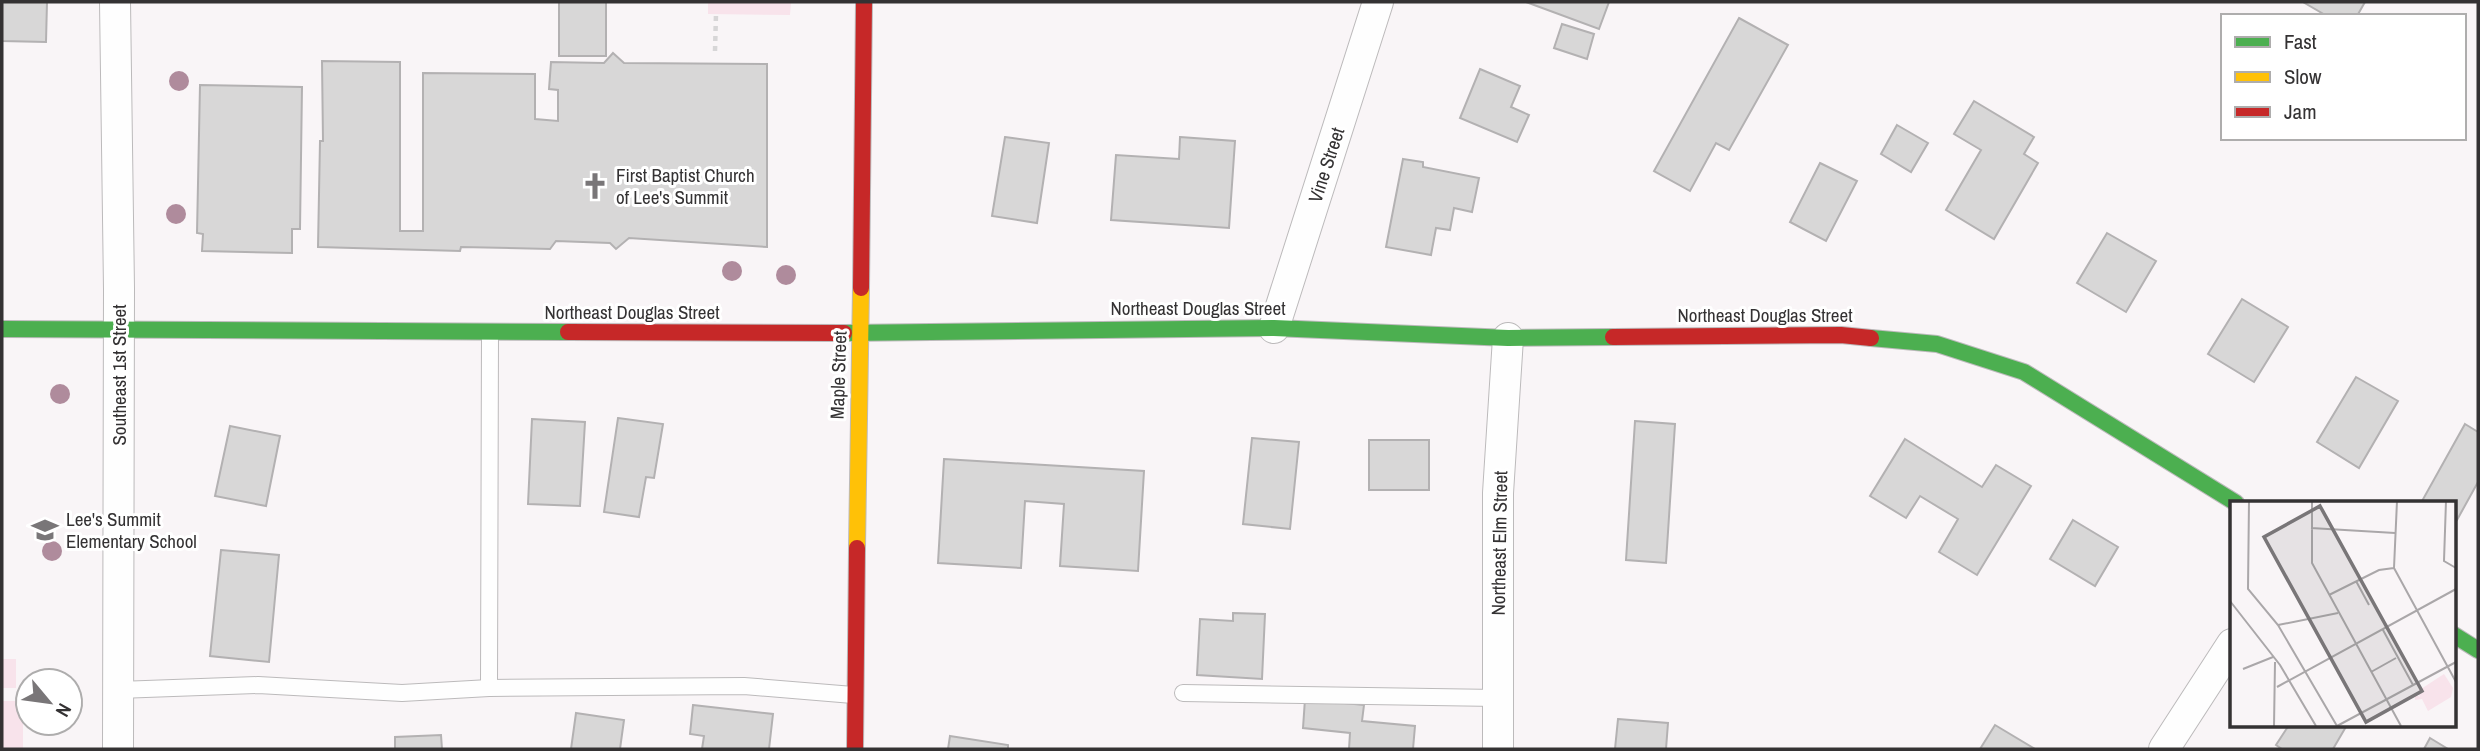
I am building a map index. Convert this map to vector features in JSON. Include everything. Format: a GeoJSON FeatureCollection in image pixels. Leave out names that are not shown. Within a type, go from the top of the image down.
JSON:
{"type":"FeatureCollection","features":[{"type":"Feature","properties":{"kind":"main road","name":"Maple Street"},"geometry":{"type":"LineString","coordinates":[[855,749],[853,695],[861,331],[864,2]]}},
{"type":"Feature","properties":{"kind":"main road","name":"Northeast Douglas Street"},"geometry":{"type":"LineString","coordinates":[[2,329],[490,332],[1274,328],[1508,338],[1841,335],[1937,344],[2024,372],[2234,501]]}},
{"type":"Feature","properties":{"kind":"main road"},"geometry":{"type":"LineString","coordinates":[[2456,636],[2478,650]]}},
{"type":"Feature","properties":{"kind":"street","name":"Southeast 1st Street"},"geometry":{"type":"LineString","coordinates":[[115,2],[119,329],[118,749]]}},
{"type":"Feature","properties":{"kind":"street","name":"Vine Street"},"geometry":{"type":"LineString","coordinates":[[1274,328],[1378,2]]}},
{"type":"Feature","properties":{"kind":"street","name":"Northeast Elm Street"},"geometry":{"type":"LineString","coordinates":[[1498,749],[1498,493],[1508,338]]}},
{"type":"Feature","properties":{"kind":"street"},"geometry":{"type":"LineString","coordinates":[[2164,749],[2230,646]]}},
{"type":"Feature","properties":{"kind":"lane"},"geometry":{"type":"LineString","coordinates":[[489,688],[490,332]]}},
{"type":"Feature","properties":{"kind":"lane"},"geometry":{"type":"LineString","coordinates":[[118,690],[258,685],[402,693],[489,688],[744,686],[853,695]]}},
{"type":"Feature","properties":{"kind":"lane"},"geometry":{"type":"LineString","coordinates":[[1183,693],[1497,698]]}},
{"type":"Feature","properties":{"kind":"path"},"geometry":{"type":"LineString","coordinates":[[715,51],[716,14]]}},
{"type":"Feature","properties":{"kind":"shaded area"},"geometry":{"type":"Polygon","coordinates":[[[708,2],[791,2],[790,15],[708,14],[708,2]]]}},
{"type":"Feature","properties":{"kind":"shaded area"},"geometry":{"type":"Polygon","coordinates":[[[2,659],[16,659],[14,688],[2,688],[2,659]]]}},
{"type":"Feature","properties":{"kind":"shaded area"},"geometry":{"type":"Polygon","coordinates":[[[2,701],[14,701],[14,737],[23,737],[23,749],[2,749],[2,701]]]}},
{"type":"Feature","properties":{"kind":"building"},"geometry":{"type":"Polygon","coordinates":[[[2,2],[47,2],[46,42],[2,41],[2,2]]]}},
{"type":"Feature","properties":{"kind":"building"},"geometry":{"type":"Polygon","coordinates":[[[559,2],[606,2],[606,56],[559,56],[559,2]]]}},
{"type":"Feature","properties":{"kind":"building"},"geometry":{"type":"Polygon","coordinates":[[[1526,2],[1609,2],[1599,29],[1526,2]]]}},
{"type":"Feature","properties":{"kind":"building"},"geometry":{"type":"Polygon","coordinates":[[[2303,2],[2365,2],[2358,14],[2324,14],[2303,2]]]}},
{"type":"Feature","properties":{"kind":"building"},"geometry":{"type":"Polygon","coordinates":[[[1739,18],[1788,45],[1729,150],[1716,143],[1690,191],[1654,171],[1739,18]]]}},
{"type":"Feature","properties":{"kind":"building"},"geometry":{"type":"Polygon","coordinates":[[[1562,24],[1594,34],[1587,59],[1554,48],[1562,24]]]}},
{"type":"Feature","properties":{"kind":"building","name":"First Baptist Church of Lee's Summit"},"geometry":{"type":"Polygon","coordinates":[[[613,53],[624,63],[767,64],[767,247],[629,238],[616,249],[610,243],[556,241],[550,249],[461,247],[460,251],[318,247],[320,141],[323,141],[322,61],[400,62],[400,231],[423,231],[423,73],[535,74],[535,119],[558,121],[558,90],[549,89],[551,62],[604,63],[613,53]]]}},
{"type":"Feature","properties":{"kind":"building"},"geometry":{"type":"Polygon","coordinates":[[[1480,69],[1520,86],[1511,107],[1529,115],[1517,142],[1460,118],[1480,69]]]}},
{"type":"Feature","properties":{"kind":"building"},"geometry":{"type":"Polygon","coordinates":[[[200,85],[302,87],[300,229],[292,229],[292,253],[202,251],[203,234],[197,233],[200,85]]]}},
{"type":"Feature","properties":{"kind":"building"},"geometry":{"type":"Polygon","coordinates":[[[1974,101],[2034,137],[2024,154],[2038,163],[1994,239],[1946,210],[1981,150],[1954,134],[1974,101]]]}},
{"type":"Feature","properties":{"kind":"building"},"geometry":{"type":"Polygon","coordinates":[[[1897,125],[1928,143],[1911,172],[1881,154],[1897,125]]]}},
{"type":"Feature","properties":{"kind":"building"},"geometry":{"type":"Polygon","coordinates":[[[1005,137],[1049,143],[1037,223],[992,216],[1005,137]]]}},
{"type":"Feature","properties":{"kind":"building"},"geometry":{"type":"Polygon","coordinates":[[[1180,137],[1235,141],[1229,228],[1111,220],[1116,155],[1179,159],[1180,137]]]}},
{"type":"Feature","properties":{"kind":"building"},"geometry":{"type":"Polygon","coordinates":[[[1403,159],[1423,162],[1423,167],[1479,178],[1472,212],[1454,208],[1450,230],[1436,228],[1431,255],[1386,247],[1403,159]]]}},
{"type":"Feature","properties":{"kind":"building"},"geometry":{"type":"Polygon","coordinates":[[[1820,163],[1857,181],[1826,241],[1790,222],[1820,163]]]}},
{"type":"Feature","properties":{"kind":"building"},"geometry":{"type":"Polygon","coordinates":[[[2107,233],[2156,261],[2126,312],[2077,283],[2107,233]]]}},
{"type":"Feature","properties":{"kind":"building"},"geometry":{"type":"Polygon","coordinates":[[[2242,299],[2288,327],[2254,382],[2208,354],[2242,299]]]}},
{"type":"Feature","properties":{"kind":"building"},"geometry":{"type":"Polygon","coordinates":[[[2356,377],[2398,401],[2359,468],[2317,442],[2356,377]]]}},
{"type":"Feature","properties":{"kind":"building"},"geometry":{"type":"Polygon","coordinates":[[[618,418],[663,424],[654,478],[646,477],[639,517],[604,512],[618,418]]]}},
{"type":"Feature","properties":{"kind":"building"},"geometry":{"type":"Polygon","coordinates":[[[532,419],[585,422],[580,506],[528,504],[532,419]]]}},
{"type":"Feature","properties":{"kind":"building"},"geometry":{"type":"Polygon","coordinates":[[[1635,421],[1675,424],[1666,563],[1626,560],[1635,421]]]}},
{"type":"Feature","properties":{"kind":"building"},"geometry":{"type":"Polygon","coordinates":[[[2465,424],[2478,432],[2478,482],[2457,520],[2456,501],[2422,501],[2465,424]]]}},
{"type":"Feature","properties":{"kind":"building"},"geometry":{"type":"Polygon","coordinates":[[[230,426],[280,436],[266,506],[215,496],[230,426]]]}},
{"type":"Feature","properties":{"kind":"building"},"geometry":{"type":"Polygon","coordinates":[[[1252,438],[1299,442],[1290,529],[1243,524],[1252,438]]]}},
{"type":"Feature","properties":{"kind":"building"},"geometry":{"type":"Polygon","coordinates":[[[1905,439],[1982,487],[1996,465],[2031,486],[1977,575],[1939,552],[1958,519],[1920,496],[1906,518],[1870,496],[1905,439]]]}},
{"type":"Feature","properties":{"kind":"building"},"geometry":{"type":"Polygon","coordinates":[[[1369,440],[1429,440],[1429,490],[1369,490],[1369,440]]]}},
{"type":"Feature","properties":{"kind":"building"},"geometry":{"type":"Polygon","coordinates":[[[944,459],[1144,471],[1138,571],[1060,566],[1064,504],[1025,501],[1021,568],[938,563],[944,459]]]}},
{"type":"Feature","properties":{"kind":"building"},"geometry":{"type":"Polygon","coordinates":[[[2073,520],[2118,547],[2095,586],[2050,559],[2073,520]]]}},
{"type":"Feature","properties":{"kind":"building"},"geometry":{"type":"Polygon","coordinates":[[[221,550],[279,555],[269,662],[210,656],[221,550]]]}},
{"type":"Feature","properties":{"kind":"building"},"geometry":{"type":"Polygon","coordinates":[[[1233,613],[1265,614],[1262,679],[1197,675],[1200,619],[1233,621],[1233,613]]]}},
{"type":"Feature","properties":{"kind":"building"},"geometry":{"type":"Polygon","coordinates":[[[1305,699],[1364,705],[1362,721],[1415,726],[1413,749],[1349,749],[1350,733],[1303,728],[1305,699]]]}},
{"type":"Feature","properties":{"kind":"building"},"geometry":{"type":"Polygon","coordinates":[[[693,705],[773,714],[769,749],[702,749],[704,736],[690,734],[693,705]]]}},
{"type":"Feature","properties":{"kind":"building"},"geometry":{"type":"Polygon","coordinates":[[[576,713],[624,720],[620,749],[571,749],[576,713]]]}},
{"type":"Feature","properties":{"kind":"building"},"geometry":{"type":"Polygon","coordinates":[[[1618,719],[1668,723],[1666,749],[1615,749],[1618,719]]]}},
{"type":"Feature","properties":{"kind":"building"},"geometry":{"type":"Polygon","coordinates":[[[1995,725],[2035,749],[1980,749],[1995,725]]]}},
{"type":"Feature","properties":{"kind":"building"},"geometry":{"type":"Polygon","coordinates":[[[2288,726],[2346,726],[2333,749],[2282,749],[2276,745],[2288,726]]]}},
{"type":"Feature","properties":{"kind":"building"},"geometry":{"type":"Polygon","coordinates":[[[441,735],[442,749],[395,749],[395,737],[441,735]]]}},
{"type":"Feature","properties":{"kind":"building"},"geometry":{"type":"Polygon","coordinates":[[[950,736],[1008,745],[1008,749],[948,749],[950,736]]]}},
{"type":"Feature","properties":{"kind":"building"},"geometry":{"type":"Polygon","coordinates":[[[2430,738],[2448,749],[2424,749],[2430,738]]]}},
{"type":"Feature","properties":{"kind":"traffic: fast"},"geometry":{"type":"LineString","coordinates":[[844,333],[1274,328],[1508,338],[1613,337]]}},
{"type":"Feature","properties":{"kind":"traffic: fast"},"geometry":{"type":"LineString","coordinates":[[2,329],[568,332]]}},
{"type":"Feature","properties":{"kind":"traffic: fast"},"geometry":{"type":"LineString","coordinates":[[1871,338],[1937,344],[2024,372],[2233,501]]}},
{"type":"Feature","properties":{"kind":"traffic: fast"},"geometry":{"type":"LineString","coordinates":[[2456,636],[2478,650]]}},
{"type":"Feature","properties":{"kind":"traffic: slow"},"geometry":{"type":"LineString","coordinates":[[857,548],[861,288]]}},
{"type":"Feature","properties":{"kind":"traffic: jam"},"geometry":{"type":"LineString","coordinates":[[861,288],[864,2]]}},
{"type":"Feature","properties":{"kind":"traffic: jam"},"geometry":{"type":"LineString","coordinates":[[568,332],[844,333]]}},
{"type":"Feature","properties":{"kind":"traffic: jam"},"geometry":{"type":"LineString","coordinates":[[1613,337],[1841,335],[1871,338]]}},
{"type":"Feature","properties":{"kind":"traffic: jam"},"geometry":{"type":"LineString","coordinates":[[855,749],[857,548]]}},
{"type":"Feature","properties":{"kind":"place","name":"First Baptist Church of Lee's Summit"},"geometry":{"type":"Point","coordinates":[595,186]}},
{"type":"Feature","properties":{"kind":"place","name":"Lee's Summit Elementary School"},"geometry":{"type":"Point","coordinates":[45,530]}}]}
